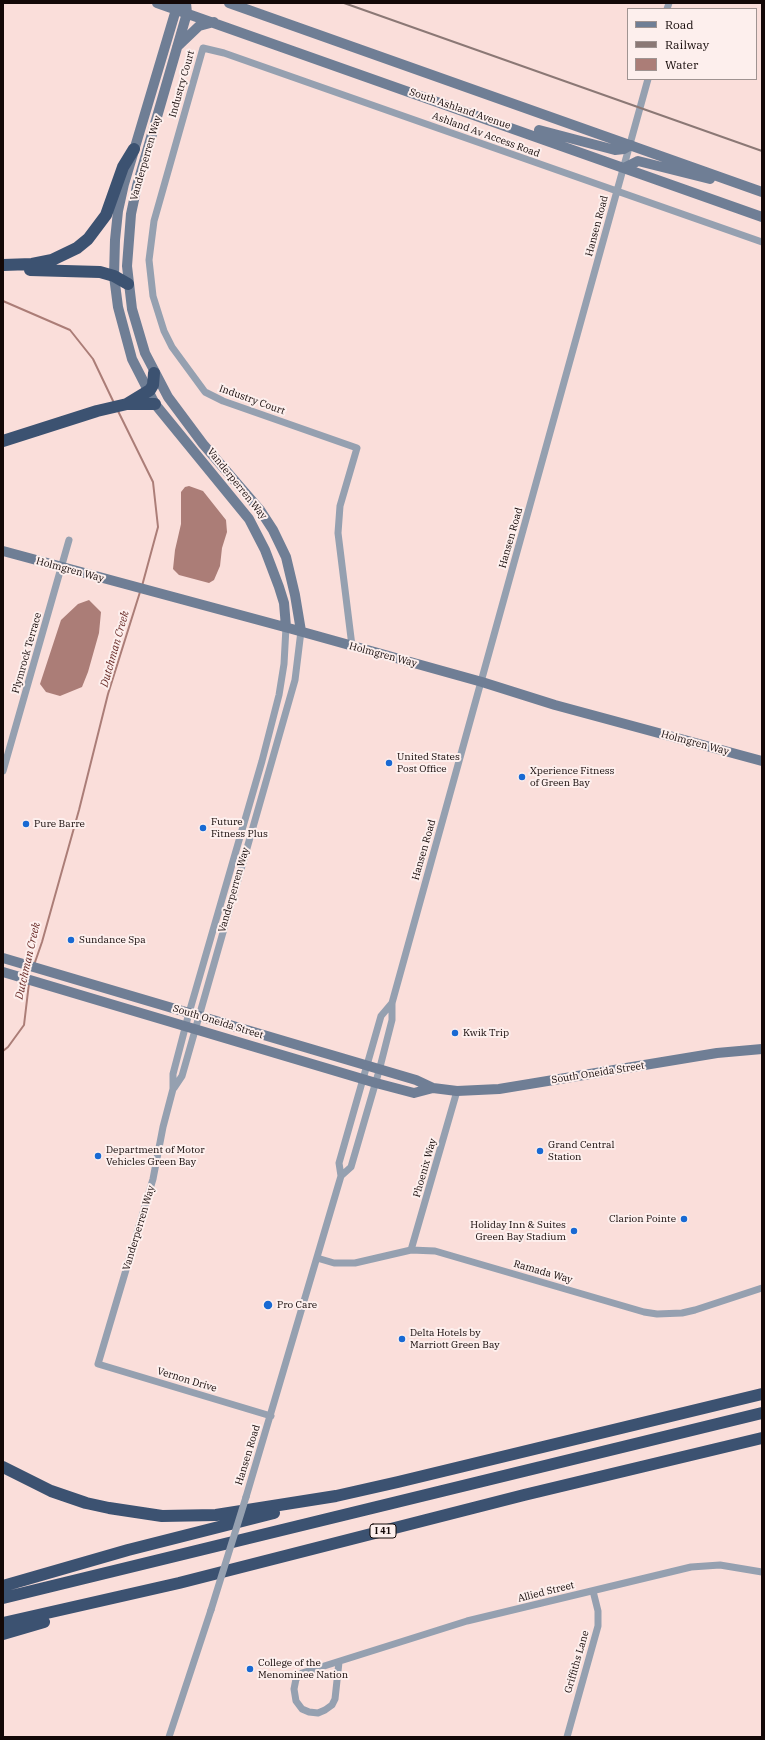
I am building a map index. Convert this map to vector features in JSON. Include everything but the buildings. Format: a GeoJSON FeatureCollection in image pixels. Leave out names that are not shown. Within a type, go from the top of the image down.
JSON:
{"type":"FeatureCollection","features":[{"type":"Feature","properties":{"kind":"highway"},"geometry":{"type":"LineString","coordinates":[[3,265],[32,264],[52,260],[77,248],[88,239],[106,215],[124,167],[134,150]]}},
{"type":"Feature","properties":{"kind":"highway"},"geometry":{"type":"LineString","coordinates":[[3,265],[20,270],[93,271],[114,276],[128,284]]}},
{"type":"Feature","properties":{"kind":"highway"},"geometry":{"type":"LineString","coordinates":[[126,404],[148,392],[153,385],[154,373]]}},
{"type":"Feature","properties":{"kind":"highway"},"geometry":{"type":"LineString","coordinates":[[3,441],[97,411],[126,404],[155,404]]}},
{"type":"Feature","properties":{"kind":"highway"},"geometry":{"type":"LineString","coordinates":[[3,1586],[128,1550],[248,1519],[302,1507],[336,1496],[762,1394]]}},
{"type":"Feature","properties":{"kind":"highway","name":"I 41"},"geometry":{"type":"LineString","coordinates":[[3,1598],[762,1413]]}},
{"type":"Feature","properties":{"kind":"highway","name":"I 41"},"geometry":{"type":"LineString","coordinates":[[3,1624],[179,1583],[524,1495],[760,1439]]}},
{"type":"Feature","properties":{"kind":"highway"},"geometry":{"type":"LineString","coordinates":[[3,1467],[51,1491],[86,1503],[162,1516],[216,1515],[336,1496]]}},
{"type":"Feature","properties":{"kind":"highway"},"geometry":{"type":"LineString","coordinates":[[3,1634],[179,1583]]}},
{"type":"Feature","properties":{"kind":"street","name":"South Ashland Avenue"},"geometry":{"type":"LineString","coordinates":[[157,3],[187,8],[214,22],[762,217]]}},
{"type":"Feature","properties":{"kind":"street"},"geometry":{"type":"LineString","coordinates":[[229,3],[762,192]]}},
{"type":"Feature","properties":{"kind":"street","name":"Vanderperren Way"},"geometry":{"type":"LineString","coordinates":[[176,6],[134,150],[118,211],[115,240],[114,276],[118,306],[125,338],[132,359],[155,404],[249,519],[265,550],[279,587],[284,604],[286,627],[284,664],[279,695],[194,1015]]}},
{"type":"Feature","properties":{"kind":"street","name":"Vanderperren Way"},"geometry":{"type":"LineString","coordinates":[[98,1364],[153,1179],[163,1127],[173,1089],[181,1076],[190,1027],[295,680],[301,631],[295,595],[286,557],[273,530],[260,510],[203,444],[168,397],[154,373],[140,339],[133,315],[128,284],[128,238],[135,193],[187,8]]}},
{"type":"Feature","properties":{"kind":"street"},"geometry":{"type":"LineString","coordinates":[[177,47],[199,26],[214,22]]}},
{"type":"Feature","properties":{"kind":"street","name":"Ashland Av Access Road"},"geometry":{"type":"LineString","coordinates":[[203,48],[224,53],[617,193],[762,242]]}},
{"type":"Feature","properties":{"kind":"street","name":"Industry Court"},"geometry":{"type":"LineString","coordinates":[[203,48],[154,221],[149,260],[153,296],[162,325],[172,347],[205,392],[223,401],[356,448],[340,506],[338,526],[352,646]]}},
{"type":"Feature","properties":{"kind":"street","name":"Hansen Road"},"geometry":{"type":"LineString","coordinates":[[341,1176],[351,1167],[376,1083],[392,1020],[392,1003],[631,145],[648,80]]}},
{"type":"Feature","properties":{"kind":"street"},"geometry":{"type":"LineString","coordinates":[[497,122],[532,128],[615,150],[624,149],[631,145]]}},
{"type":"Feature","properties":{"kind":"street"},"geometry":{"type":"LineString","coordinates":[[624,168],[638,161],[715,181],[732,181]]}},
{"type":"Feature","properties":{"kind":"street","name":"Plymrock Terrace"},"geometry":{"type":"LineString","coordinates":[[3,771],[70,540]]}},
{"type":"Feature","properties":{"kind":"street","name":"Holmgren Way"},"geometry":{"type":"LineString","coordinates":[[3,551],[301,631],[482,682],[555,705],[762,761]]}},
{"type":"Feature","properties":{"kind":"street","name":"South Oneida Street"},"geometry":{"type":"LineString","coordinates":[[3,958],[379,1071],[416,1080],[433,1088],[457,1091],[498,1089],[717,1053],[762,1049]]}},
{"type":"Feature","properties":{"kind":"street","name":"South Oneida Street"},"geometry":{"type":"LineString","coordinates":[[3,972],[376,1083],[414,1093],[433,1088]]}},
{"type":"Feature","properties":{"kind":"street","name":"Hansen Road"},"geometry":{"type":"LineString","coordinates":[[169,1737],[211,1610],[271,1416],[341,1176],[339,1163],[381,1016],[392,1003]]}},
{"type":"Feature","properties":{"kind":"street","name":"Phoenix Way"},"geometry":{"type":"LineString","coordinates":[[411,1250],[457,1091]]}},
{"type":"Feature","properties":{"kind":"street","name":"Ramada Way"},"geometry":{"type":"LineString","coordinates":[[317,1258],[334,1263],[355,1264],[411,1250],[446,1253],[644,1312],[657,1314],[686,1312],[762,1288]]}},
{"type":"Feature","properties":{"kind":"street","name":"Vernon Drive"},"geometry":{"type":"LineString","coordinates":[[98,1364],[271,1416]]}},
{"type":"Feature","properties":{"kind":"street","name":"Allied Street"},"geometry":{"type":"LineString","coordinates":[[339,1662],[335,1699],[332,1705],[326,1710],[318,1713],[309,1712],[302,1709],[296,1701],[294,1690],[296,1679],[302,1673],[467,1621],[706,1565],[734,1566],[762,1572]]}},
{"type":"Feature","properties":{"kind":"street","name":"Griffiths Lane"},"geometry":{"type":"LineString","coordinates":[[567,1737],[598,1626],[598,1611],[593,1591]]}},
{"type":"Feature","properties":{"kind":"water"},"geometry":{"type":"Polygon","coordinates":[[[189,486],[203,491],[226,520],[227,532],[222,548],[220,566],[214,580],[209,583],[179,575],[173,569],[175,550],[181,524],[181,492],[185,487],[189,486]]]}},
{"type":"Feature","properties":{"kind":"water"},"geometry":{"type":"Polygon","coordinates":[[[89,600],[101,612],[99,633],[88,672],[82,687],[60,696],[46,692],[40,684],[61,620],[78,604],[89,600]]]}},
{"type":"Feature","properties":{"kind":"waterway","name":"Dutchman Creek"},"geometry":{"type":"LineString","coordinates":[[3,301],[70,330],[93,359],[114,403]]}},
{"type":"Feature","properties":{"kind":"waterway","name":"Dutchman Creek"},"geometry":{"type":"LineString","coordinates":[[118,411],[153,482],[158,527],[142,586]]}},
{"type":"Feature","properties":{"kind":"waterway","name":"Dutchman Creek"},"geometry":{"type":"LineString","coordinates":[[34,965],[42,942],[79,810],[108,694],[140,592]]}},
{"type":"Feature","properties":{"kind":"waterway","name":"Dutchman Creek"},"geometry":{"type":"LineString","coordinates":[[3,1051],[8,1047],[24,1025],[29,983]]}},
{"type":"Feature","properties":{"kind":"railway"},"geometry":{"type":"LineString","coordinates":[[344,3],[762,151]]}},
{"type":"Feature","properties":{"kind":"place","name":"United States Post Office"},"geometry":{"type":"Point","coordinates":[389,763]}},
{"type":"Feature","properties":{"kind":"place","name":"Xperience Fitness of Green Bay"},"geometry":{"type":"Point","coordinates":[522,777]}},
{"type":"Feature","properties":{"kind":"place","name":"Pure Barre"},"geometry":{"type":"Point","coordinates":[26,824]}},
{"type":"Feature","properties":{"kind":"place","name":"Future Fitness Plus"},"geometry":{"type":"Point","coordinates":[203,828]}},
{"type":"Feature","properties":{"kind":"place","name":"Sundance Spa"},"geometry":{"type":"Point","coordinates":[71,940]}},
{"type":"Feature","properties":{"kind":"place","name":"Kwik Trip"},"geometry":{"type":"Point","coordinates":[455,1033]}},
{"type":"Feature","properties":{"kind":"place","name":"Grand Central Station"},"geometry":{"type":"Point","coordinates":[540,1151]}},
{"type":"Feature","properties":{"kind":"place","name":"Department of Motor Vehicles Green Bay"},"geometry":{"type":"Point","coordinates":[98,1156]}},
{"type":"Feature","properties":{"kind":"place","name":"Clarion Pointe"},"geometry":{"type":"Point","coordinates":[684,1219]}},
{"type":"Feature","properties":{"kind":"place","name":"Holiday Inn & Suites Green Bay Stadium"},"geometry":{"type":"Point","coordinates":[574,1231]}},
{"type":"Feature","properties":{"kind":"place","name":"Pro Care"},"geometry":{"type":"Point","coordinates":[268,1305]}},
{"type":"Feature","properties":{"kind":"place","name":"Delta Hotels by Marriott Green Bay"},"geometry":{"type":"Point","coordinates":[402,1339]}},
{"type":"Feature","properties":{"kind":"place","name":"College of the Menominee Nation"},"geometry":{"type":"Point","coordinates":[250,1669]}}]}
